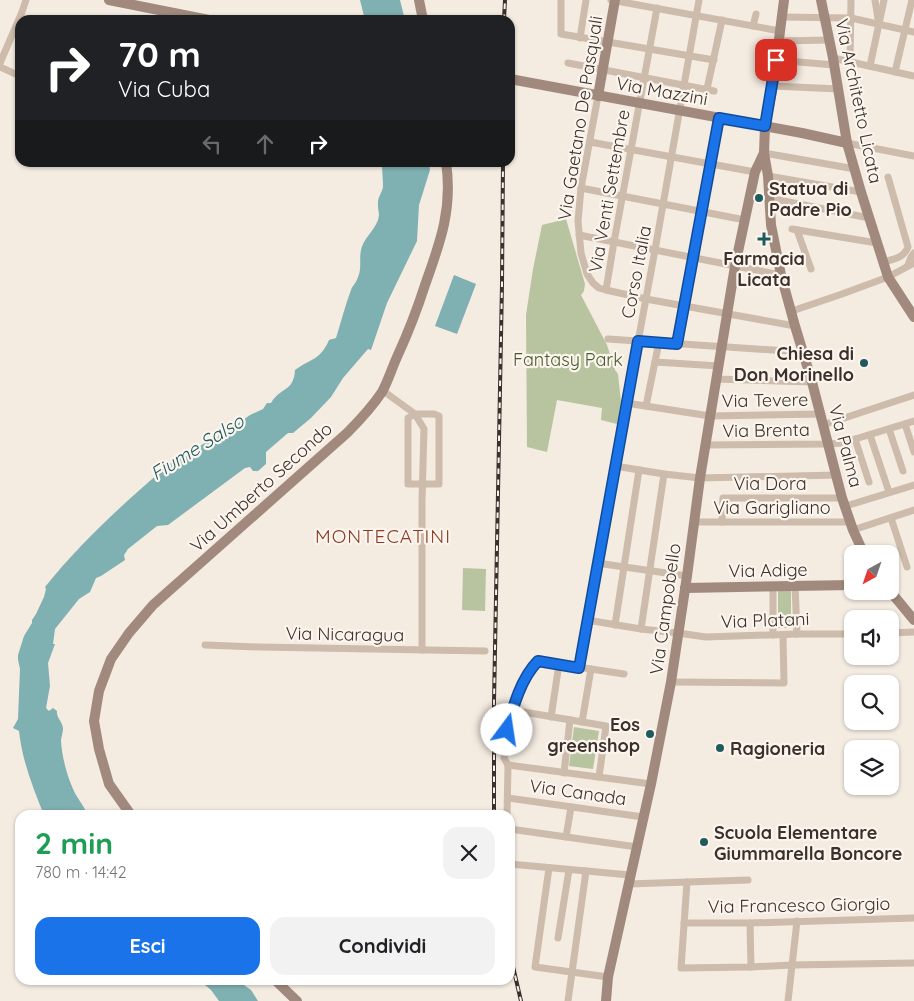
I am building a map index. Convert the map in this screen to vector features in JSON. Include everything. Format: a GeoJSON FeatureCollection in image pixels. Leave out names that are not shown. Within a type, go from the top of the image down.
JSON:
{"type":"FeatureCollection","features":[{"type":"Feature","properties":{"kind":"main road"},"geometry":{"type":"LineString","coordinates":[[109,0],[184,15]]}},
{"type":"Feature","properties":{"kind":"main road"},"geometry":{"type":"LineString","coordinates":[[419,0],[422,15]]}},
{"type":"Feature","properties":{"kind":"main road","name":"Via Gaetano De Pasquali"},"geometry":{"type":"LineString","coordinates":[[593,95],[603,70],[614,0]]}},
{"type":"Feature","properties":{"kind":"main road"},"geometry":{"type":"LineString","coordinates":[[764,153],[765,126],[784,0]]}},
{"type":"Feature","properties":{"kind":"main road","name":"Via Architetto Licata"},"geometry":{"type":"LineString","coordinates":[[821,0],[839,89],[847,143],[854,169],[888,277],[914,317]]}},
{"type":"Feature","properties":{"kind":"main road","name":"Via Mazzini"},"geometry":{"type":"LineString","coordinates":[[515,80],[847,143]]}},
{"type":"Feature","properties":{"kind":"main road","name":"Via Campobello"},"geometry":{"type":"LineString","coordinates":[[606,1001],[608,977],[671,682],[700,478],[735,266],[755,172],[764,153]]}},
{"type":"Feature","properties":{"kind":"main road","name":"Via Palma"},"geometry":{"type":"LineString","coordinates":[[764,153],[768,176],[771,225],[781,275],[844,502],[860,545]]}},
{"type":"Feature","properties":{"kind":"main road","name":"Via Umberto Secondo"},"geometry":{"type":"LineString","coordinates":[[127,810],[109,784],[99,749],[94,721],[99,691],[111,659],[129,633],[153,605],[347,433],[362,417],[382,390],[408,333],[441,240],[446,221],[448,198],[447,167]]}},
{"type":"Feature","properties":{"kind":"main road","name":"Via Adige"},"geometry":{"type":"LineString","coordinates":[[685,588],[844,585]]}},
{"type":"Feature","properties":{"kind":"main road"},"geometry":{"type":"LineString","coordinates":[[897,600],[914,620]]}},
{"type":"Feature","properties":{"kind":"main road"},"geometry":{"type":"LineString","coordinates":[[280,985],[296,1001]]}},
{"type":"Feature","properties":{"kind":"street"},"geometry":{"type":"LineString","coordinates":[[21,15],[26,0]]}},
{"type":"Feature","properties":{"kind":"street"},"geometry":{"type":"LineString","coordinates":[[22,12],[31,0]]}},
{"type":"Feature","properties":{"kind":"street"},"geometry":{"type":"LineString","coordinates":[[561,0],[561,34],[714,60]]}},
{"type":"Feature","properties":{"kind":"street"},"geometry":{"type":"LineString","coordinates":[[580,38],[586,0]]}},
{"type":"Feature","properties":{"kind":"street"},"geometry":{"type":"LineString","coordinates":[[614,0],[753,26],[779,36],[829,40]]}},
{"type":"Feature","properties":{"kind":"street","name":"Corso Italia"},"geometry":{"type":"LineString","coordinates":[[579,668],[700,0]]}},
{"type":"Feature","properties":{"kind":"street"},"geometry":{"type":"LineString","coordinates":[[850,62],[851,0]]}},
{"type":"Feature","properties":{"kind":"street"},"geometry":{"type":"LineString","coordinates":[[875,0],[878,24]]}},
{"type":"Feature","properties":{"kind":"street"},"geometry":{"type":"LineString","coordinates":[[870,66],[884,0]]}},
{"type":"Feature","properties":{"kind":"street"},"geometry":{"type":"LineString","coordinates":[[896,72],[912,0]]}},
{"type":"Feature","properties":{"kind":"street","name":"Via Venti Settembre"},"geometry":{"type":"LineString","coordinates":[[606,290],[656,8]]}},
{"type":"Feature","properties":{"kind":"street"},"geometry":{"type":"LineString","coordinates":[[753,26],[756,14]]}},
{"type":"Feature","properties":{"kind":"street"},"geometry":{"type":"LineString","coordinates":[[782,17],[851,18],[914,32]]}},
{"type":"Feature","properties":{"kind":"street"},"geometry":{"type":"LineString","coordinates":[[568,63],[710,90],[722,20]]}},
{"type":"Feature","properties":{"kind":"street"},"geometry":{"type":"LineString","coordinates":[[0,63],[15,28]]}},
{"type":"Feature","properties":{"kind":"street"},"geometry":{"type":"LineString","coordinates":[[776,60],[850,62],[914,76]]}},
{"type":"Feature","properties":{"kind":"street"},"geometry":{"type":"LineString","coordinates":[[0,67],[15,74]]}},
{"type":"Feature","properties":{"kind":"street"},"geometry":{"type":"LineString","coordinates":[[772,86],[839,89]]}},
{"type":"Feature","properties":{"kind":"street","name":"Via Gaetano De Pasquali"},"geometry":{"type":"LineString","coordinates":[[593,95],[590,142],[581,188],[578,222],[581,254],[588,274],[593,283],[599,288],[606,290]]}},
{"type":"Feature","properties":{"kind":"street"},"geometry":{"type":"LineString","coordinates":[[677,344],[719,118]]}},
{"type":"Feature","properties":{"kind":"street"},"geometry":{"type":"LineString","coordinates":[[590,142],[755,172]]}},
{"type":"Feature","properties":{"kind":"street"},"geometry":{"type":"LineString","coordinates":[[847,143],[914,156]]}},
{"type":"Feature","properties":{"kind":"street"},"geometry":{"type":"LineString","coordinates":[[764,153],[854,169]]}},
{"type":"Feature","properties":{"kind":"street"},"geometry":{"type":"LineString","coordinates":[[768,176],[861,192]]}},
{"type":"Feature","properties":{"kind":"street"},"geometry":{"type":"LineString","coordinates":[[792,311],[888,277],[911,264],[910,252],[888,177]]}},
{"type":"Feature","properties":{"kind":"street"},"geometry":{"type":"LineString","coordinates":[[581,188],[745,220]]}},
{"type":"Feature","properties":{"kind":"street"},"geometry":{"type":"LineString","coordinates":[[769,198],[869,218]]}},
{"type":"Feature","properties":{"kind":"street"},"geometry":{"type":"LineString","coordinates":[[811,269],[794,229],[877,243]]}},
{"type":"Feature","properties":{"kind":"street"},"geometry":{"type":"LineString","coordinates":[[579,235],[781,275]]}},
{"type":"Feature","properties":{"kind":"street"},"geometry":{"type":"LineString","coordinates":[[883,262],[901,257],[910,252]]}},
{"type":"Feature","properties":{"kind":"street"},"geometry":{"type":"LineString","coordinates":[[606,290],[795,326]]}},
{"type":"Feature","properties":{"kind":"street"},"geometry":{"type":"LineString","coordinates":[[608,339],[803,352]]}},
{"type":"Feature","properties":{"kind":"street"},"geometry":{"type":"LineString","coordinates":[[646,406],[659,342]]}},
{"type":"Feature","properties":{"kind":"street"},"geometry":{"type":"LineString","coordinates":[[655,362],[719,366]]}},
{"type":"Feature","properties":{"kind":"street"},"geometry":{"type":"LineString","coordinates":[[716,379],[812,382]]}},
{"type":"Feature","properties":{"kind":"street"},"geometry":{"type":"LineString","coordinates":[[382,390],[415,414],[424,429],[422,650]]}},
{"type":"Feature","properties":{"kind":"street"},"geometry":{"type":"LineString","coordinates":[[823,425],[914,395]]}},
{"type":"Feature","properties":{"kind":"street","name":"Via Tevere"},"geometry":{"type":"LineString","coordinates":[[626,403],[710,416],[821,414]]}},
{"type":"Feature","properties":{"kind":"street"},"geometry":{"type":"LineString","coordinates":[[415,414],[434,414],[439,416],[439,484],[423,484],[408,484],[408,418],[415,414]]}},
{"type":"Feature","properties":{"kind":"street","name":"Via Brenta"},"geometry":{"type":"LineString","coordinates":[[705,446],[842,443],[914,421]]}},
{"type":"Feature","properties":{"kind":"street"},"geometry":{"type":"LineString","coordinates":[[906,424],[914,452]]}},
{"type":"Feature","properties":{"kind":"street"},"geometry":{"type":"LineString","coordinates":[[889,429],[903,471]]}},
{"type":"Feature","properties":{"kind":"street"},"geometry":{"type":"LineString","coordinates":[[870,435],[889,492]]}},
{"type":"Feature","properties":{"kind":"street"},"geometry":{"type":"LineString","coordinates":[[855,439],[869,482]]}},
{"type":"Feature","properties":{"kind":"street"},"geometry":{"type":"LineString","coordinates":[[615,466],[700,478],[837,475]]}},
{"type":"Feature","properties":{"kind":"street"},"geometry":{"type":"LineString","coordinates":[[616,625],[639,470]]}},
{"type":"Feature","properties":{"kind":"street"},"geometry":{"type":"LineString","coordinates":[[641,629],[664,474]]}},
{"type":"Feature","properties":{"kind":"street"},"geometry":{"type":"LineString","coordinates":[[844,502],[914,485]]}},
{"type":"Feature","properties":{"kind":"street","name":"Via Dora"},"geometry":{"type":"LineString","coordinates":[[722,522],[723,498],[844,502]]}},
{"type":"Feature","properties":{"kind":"street","name":"Via Garigliano"},"geometry":{"type":"LineString","coordinates":[[694,522],[852,526],[914,511]]}},
{"type":"Feature","properties":{"kind":"street"},"geometry":{"type":"LineString","coordinates":[[891,518],[907,567]]}},
{"type":"Feature","properties":{"kind":"street"},"geometry":{"type":"LineString","coordinates":[[597,564],[687,576]]}},
{"type":"Feature","properties":{"kind":"street"},"geometry":{"type":"LineString","coordinates":[[795,585],[797,634]]}},
{"type":"Feature","properties":{"kind":"street"},"geometry":{"type":"LineString","coordinates":[[773,586],[773,635]]}},
{"type":"Feature","properties":{"kind":"street","name":"Via Platani"},"geometry":{"type":"LineString","coordinates":[[587,620],[706,637],[844,634]]}},
{"type":"Feature","properties":{"kind":"street"},"geometry":{"type":"LineString","coordinates":[[899,633],[914,632]]}},
{"type":"Feature","properties":{"kind":"street"},"geometry":{"type":"LineString","coordinates":[[671,682],[784,683],[783,635]]}},
{"type":"Feature","properties":{"kind":"street","name":"Via Nicaragua"},"geometry":{"type":"LineString","coordinates":[[205,645],[485,651]]}},
{"type":"Feature","properties":{"kind":"street"},"geometry":{"type":"LineString","coordinates":[[507,810],[508,765],[504,758],[507,730],[513,705],[532,667],[538,661],[624,674]]}},
{"type":"Feature","properties":{"kind":"street"},"geometry":{"type":"LineString","coordinates":[[551,717],[559,664]]}},
{"type":"Feature","properties":{"kind":"street"},"geometry":{"type":"LineString","coordinates":[[582,722],[591,670]]}},
{"type":"Feature","properties":{"kind":"street"},"geometry":{"type":"LineString","coordinates":[[512,710],[606,726],[599,777]]}},
{"type":"Feature","properties":{"kind":"street"},"geometry":{"type":"LineString","coordinates":[[564,773],[570,720]]}},
{"type":"Feature","properties":{"kind":"street"},"geometry":{"type":"LineString","coordinates":[[508,765],[650,784]]}},
{"type":"Feature","properties":{"kind":"street","name":"Via Canada"},"geometry":{"type":"LineString","coordinates":[[508,798],[643,817]]}},
{"type":"Feature","properties":{"kind":"street"},"geometry":{"type":"LineString","coordinates":[[566,837],[571,807]]}},
{"type":"Feature","properties":{"kind":"street"},"geometry":{"type":"LineString","coordinates":[[515,831],[637,847]]}},
{"type":"Feature","properties":{"kind":"street"},"geometry":{"type":"LineString","coordinates":[[515,865],[586,871],[629,880],[687,882],[748,880]]}},
{"type":"Feature","properties":{"kind":"street"},"geometry":{"type":"LineString","coordinates":[[549,868],[534,967],[608,977]]}},
{"type":"Feature","properties":{"kind":"street"},"geometry":{"type":"LineString","coordinates":[[558,938],[569,870]]}},
{"type":"Feature","properties":{"kind":"street"},"geometry":{"type":"LineString","coordinates":[[568,1001],[586,871]]}},
{"type":"Feature","properties":{"kind":"street"},"geometry":{"type":"LineString","coordinates":[[687,882],[681,968],[752,968],[792,965],[914,963]]}},
{"type":"Feature","properties":{"kind":"street","name":"Via Francesco Giorgio"},"geometry":{"type":"LineString","coordinates":[[684,923],[914,918]]}},
{"type":"Feature","properties":{"kind":"street"},"geometry":{"type":"LineString","coordinates":[[788,1001],[797,921]]}},
{"type":"Feature","properties":{"kind":"street"},"geometry":{"type":"LineString","coordinates":[[750,923],[752,968]]}},
{"type":"Feature","properties":{"kind":"green space","name":"Fantasy Park"},"geometry":{"type":"Polygon","coordinates":[[[566,219],[585,284],[581,295],[607,345],[618,374],[621,402],[617,424],[601,420],[602,408],[557,400],[547,452],[527,447],[526,315],[542,225],[566,219]]]}},
{"type":"Feature","properties":{"kind":"green space"},"geometry":{"type":"Polygon","coordinates":[[[463,568],[486,569],[485,611],[462,610],[463,568]]]}},
{"type":"Feature","properties":{"kind":"green space"},"geometry":{"type":"Polygon","coordinates":[[[778,590],[791,590],[791,628],[778,628],[778,590]]]}},
{"type":"Feature","properties":{"kind":"green space"},"geometry":{"type":"Polygon","coordinates":[[[574,727],[599,731],[593,769],[569,766],[574,727]]]}},
{"type":"Feature","properties":{"kind":"water"},"geometry":{"type":"Polygon","coordinates":[[[360,0],[400,0],[404,15],[364,15],[360,0]]]}},
{"type":"Feature","properties":{"kind":"water"},"geometry":{"type":"Polygon","coordinates":[[[382,167],[430,167],[419,205],[417,241],[387,303],[371,350],[368,349],[343,378],[331,397],[311,418],[293,433],[288,433],[266,452],[266,464],[258,471],[253,471],[250,467],[245,468],[168,525],[157,526],[128,549],[124,555],[125,560],[96,578],[90,592],[79,599],[55,629],[53,644],[55,644],[48,663],[50,686],[46,708],[49,711],[53,708],[57,711],[63,727],[61,741],[66,769],[73,789],[85,810],[42,810],[25,763],[19,731],[13,728],[18,719],[20,669],[18,655],[24,636],[44,597],[45,587],[73,554],[103,524],[174,460],[187,456],[207,441],[216,440],[219,432],[232,428],[250,415],[263,409],[267,403],[271,403],[292,382],[295,370],[319,356],[329,340],[336,338],[349,296],[359,274],[362,246],[378,220],[378,200],[383,187],[382,167]]]}},
{"type":"Feature","properties":{"kind":"water"},"geometry":{"type":"Polygon","coordinates":[[[454,275],[476,284],[457,334],[435,326],[454,275]]]}},
{"type":"Feature","properties":{"kind":"water"},"geometry":{"type":"Polygon","coordinates":[[[205,985],[244,985],[251,990],[258,1001],[219,1001],[205,985]]]}},
{"type":"Feature","properties":{"kind":"railway"},"geometry":{"type":"LineString","coordinates":[[504,15],[505,0]]}},
{"type":"Feature","properties":{"kind":"railway"},"geometry":{"type":"LineString","coordinates":[[494,810],[494,702],[503,167]]}},
{"type":"Feature","properties":{"kind":"railway"},"geometry":{"type":"LineString","coordinates":[[515,975],[521,1001]]}},
{"type":"Feature","properties":{"kind":"place","name":"Statua di Padre Pio"},"geometry":{"type":"Point","coordinates":[759,198]}},
{"type":"Feature","properties":{"kind":"place","name":"Farmacia Licata"},"geometry":{"type":"Point","coordinates":[764,239]}},
{"type":"Feature","properties":{"kind":"place","name":"Chiesa di Don Morinello"},"geometry":{"type":"Point","coordinates":[864,363]}},
{"type":"Feature","properties":{"kind":"place","name":"Eos greenshop"},"geometry":{"type":"Point","coordinates":[650,734]}},
{"type":"Feature","properties":{"kind":"place","name":"Ragioneria"},"geometry":{"type":"Point","coordinates":[720,748]}},
{"type":"Feature","properties":{"kind":"place","name":"Scuola Elementare Giummarella Boncore"},"geometry":{"type":"Point","coordinates":[704,842]}},
{"type":"Feature","properties":{"kind":"district","name":"MONTECATINI"},"geometry":{"type":"Point","coordinates":[383,536]}},
{"type":"Feature","properties":{"kind":"route"},"geometry":{"type":"LineString","coordinates":[[507,730],[513,705],[532,667],[538,661],[579,668],[638,341],[677,344],[719,118],[765,126],[776,60]]}},
{"type":"Feature","properties":{"kind":"water label","name":"Fiume Salso"},"geometry":{"type":"Point","coordinates":[197,447]}}]}
